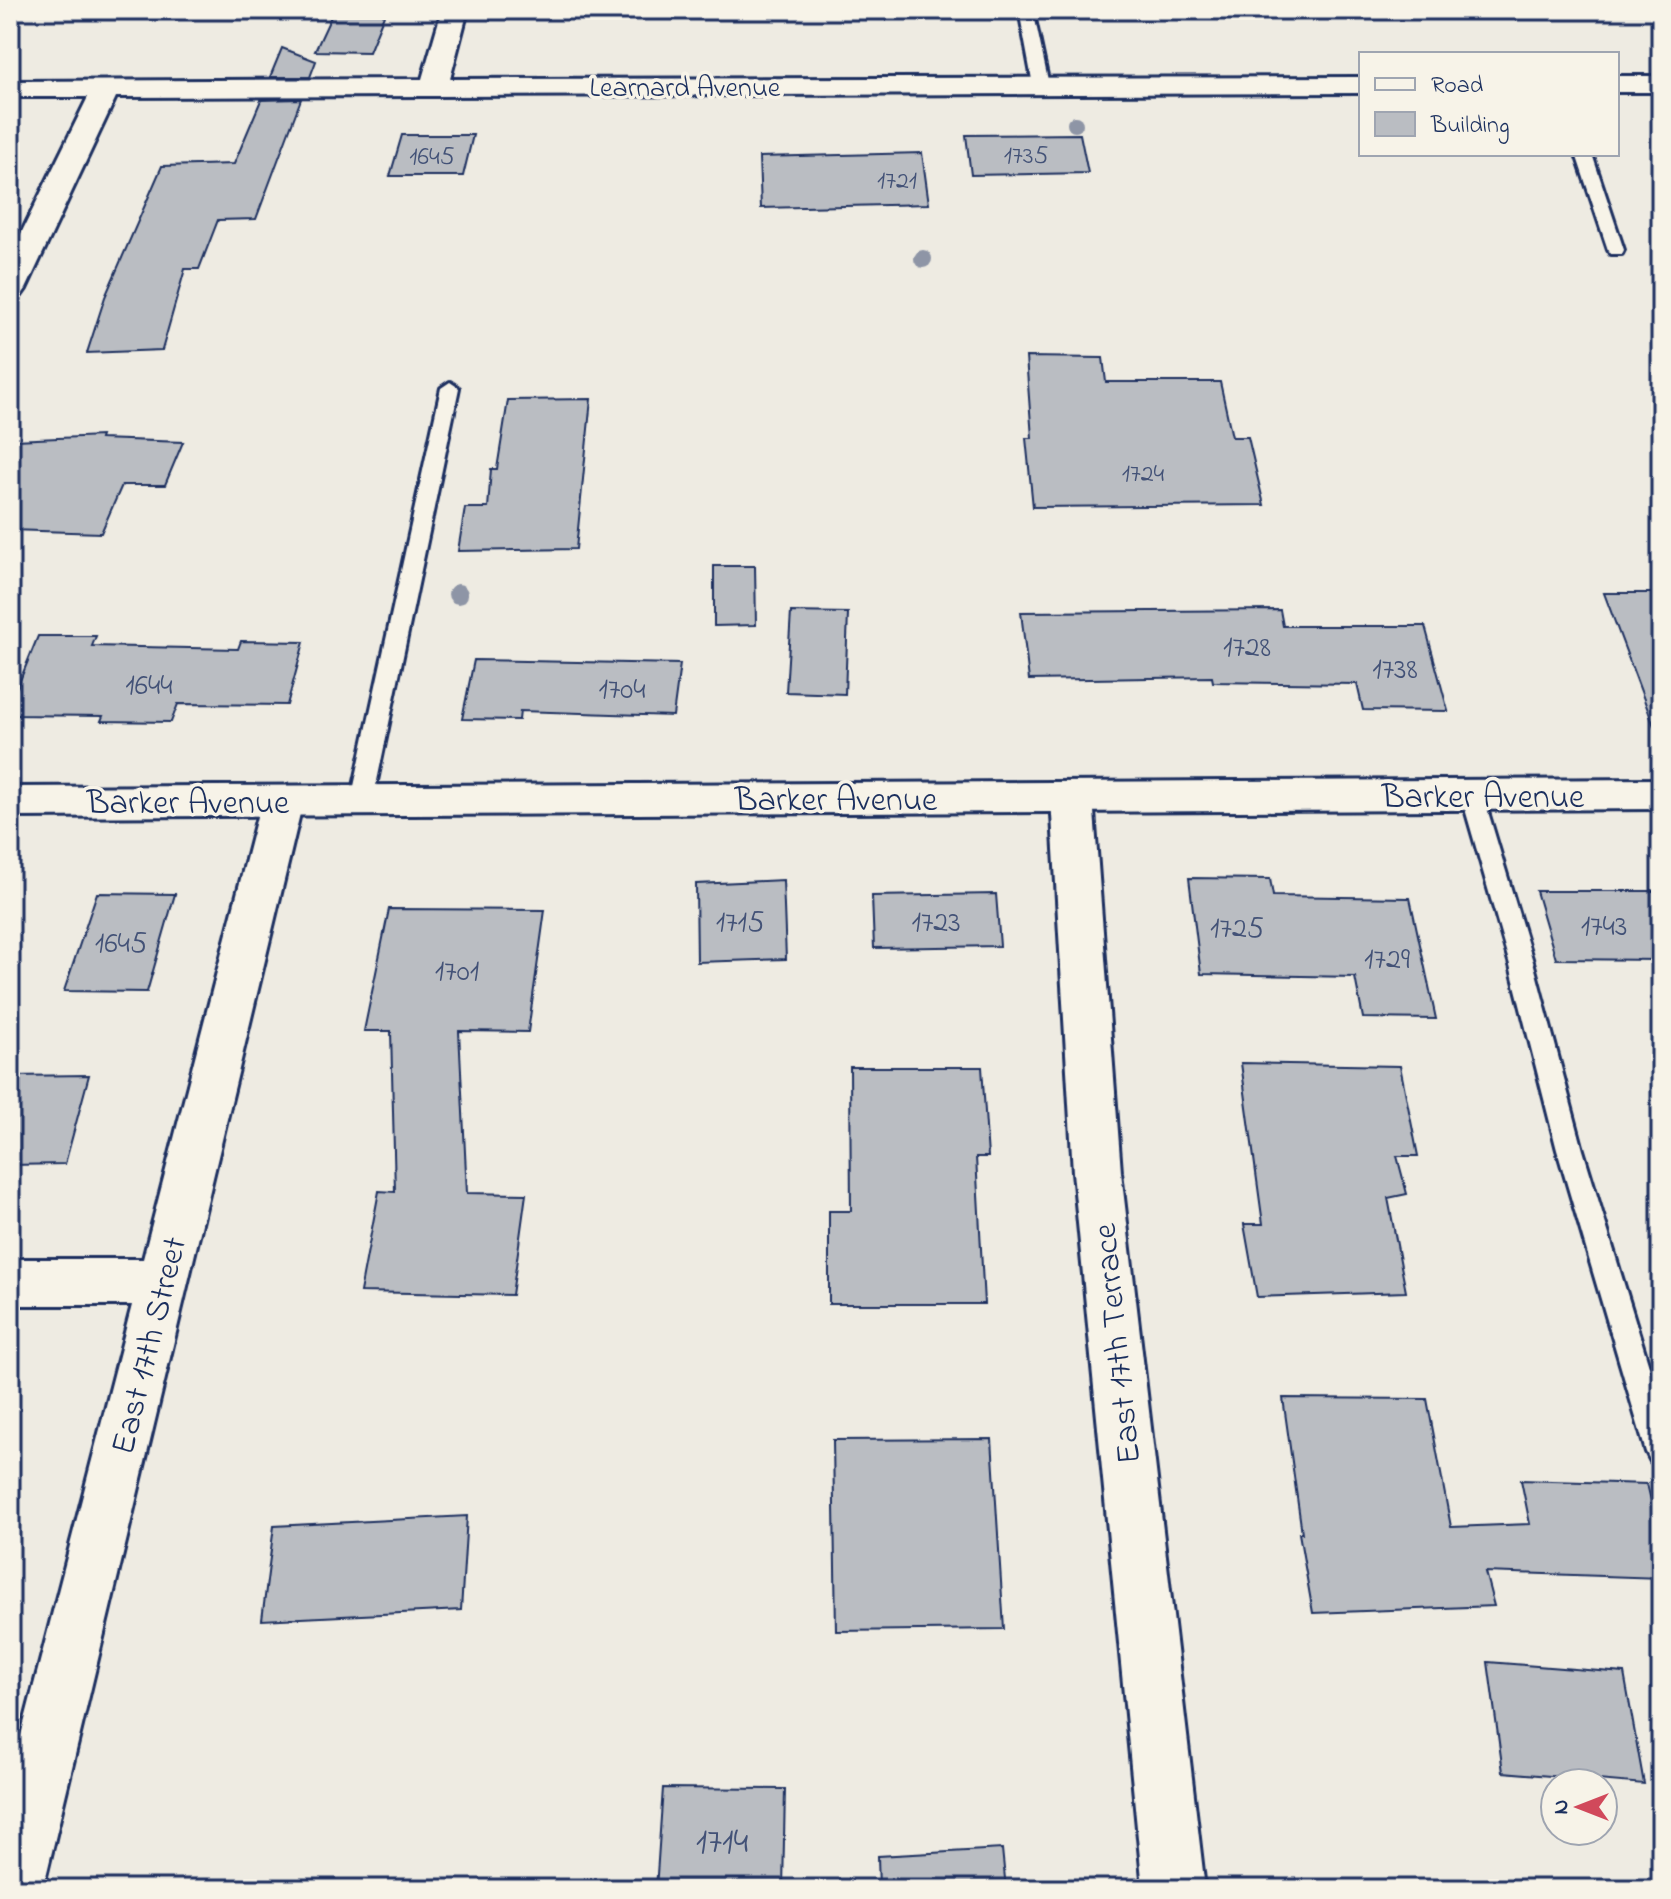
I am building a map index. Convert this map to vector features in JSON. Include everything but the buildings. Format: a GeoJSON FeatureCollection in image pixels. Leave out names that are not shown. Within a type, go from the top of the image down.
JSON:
{"type":"FeatureCollection","features":[{"type":"Feature","properties":{"kind":"street"},"geometry":{"type":"LineString","coordinates":[[434,87],[455,10]]}},
{"type":"Feature","properties":{"kind":"street"},"geometry":{"type":"LineString","coordinates":[[1619,84],[1661,84]]}},
{"type":"Feature","properties":{"kind":"street","name":"Learnard Avenue"},"geometry":{"type":"LineString","coordinates":[[10,89],[1359,85]]}},
{"type":"Feature","properties":{"kind":"street"},"geometry":{"type":"LineString","coordinates":[[10,289],[106,89]]}},
{"type":"Feature","properties":{"kind":"street","name":"Barker Avenue"},"geometry":{"type":"LineString","coordinates":[[10,802],[1661,794]]}},
{"type":"Feature","properties":{"kind":"street","name":"East 17th Terrace"},"geometry":{"type":"LineString","coordinates":[[1072,798],[1097,1172],[1174,1889]]}},
{"type":"Feature","properties":{"kind":"street","name":"East 17th Street"},"geometry":{"type":"LineString","coordinates":[[12,1889],[282,801]]}},
{"type":"Feature","properties":{"kind":"street"},"geometry":{"type":"LineString","coordinates":[[10,1282],[163,1282]]}},
{"type":"Feature","properties":{"kind":"lane"},"geometry":{"type":"LineString","coordinates":[[1026,10],[1041,85]]}},
{"type":"Feature","properties":{"kind":"lane"},"geometry":{"type":"LineString","coordinates":[[1585,156],[1599,196],[1601,216],[1616,250]]}},
{"type":"Feature","properties":{"kind":"lane"},"geometry":{"type":"LineString","coordinates":[[362,800],[450,388]]}},
{"type":"Feature","properties":{"kind":"lane"},"geometry":{"type":"LineString","coordinates":[[1472,795],[1522,965],[1570,1150],[1661,1452]]}}]}
